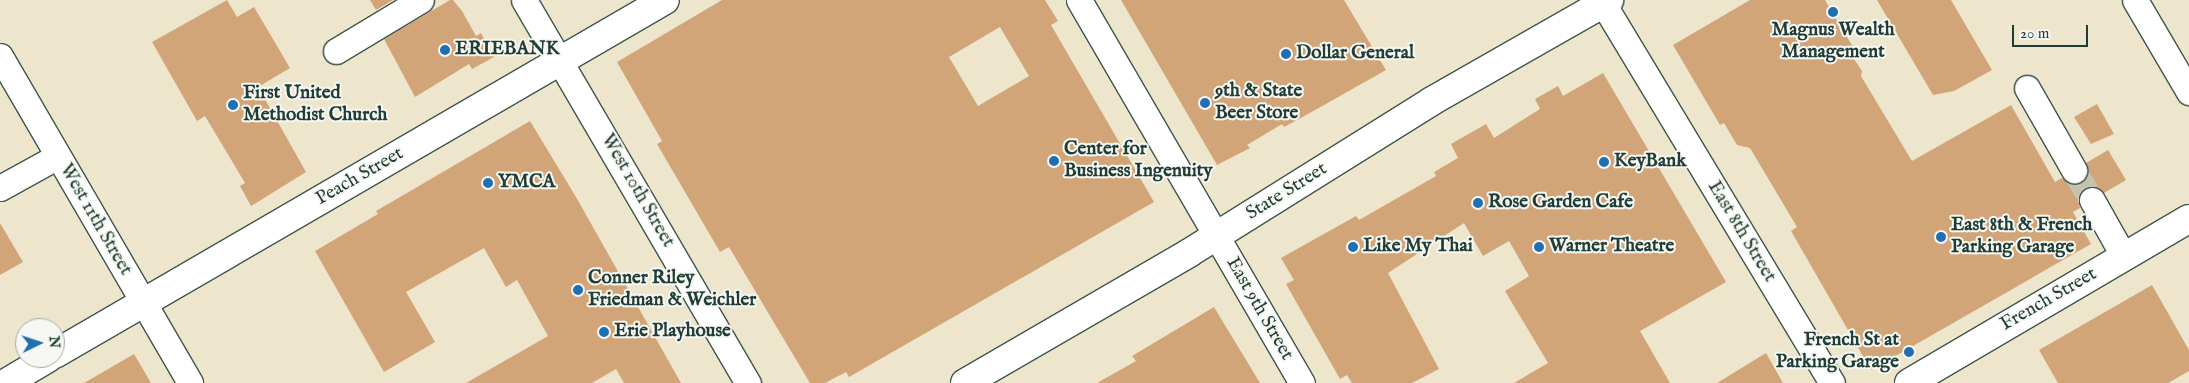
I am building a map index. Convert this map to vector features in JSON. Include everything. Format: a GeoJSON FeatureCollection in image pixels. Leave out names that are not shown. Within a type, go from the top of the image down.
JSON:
{"type":"FeatureCollection","features":[{"type":"Feature","properties":{"kind":"main road","name":"Peach Street"},"geometry":{"type":"LineString","coordinates":[[65,348],[665,0]]}},
{"type":"Feature","properties":{"kind":"main road","name":"State Street"},"geometry":{"type":"LineString","coordinates":[[965,383],[1217,236],[1432,101],[1604,1]]}},
{"type":"Feature","properties":{"kind":"main road","name":"French Street"},"geometry":{"type":"LineString","coordinates":[[1910,383],[2189,219]]}},
{"type":"Feature","properties":{"kind":"main road"},"geometry":{"type":"LineString","coordinates":[[6,383],[31,368]]}},
{"type":"Feature","properties":{"kind":"street"},"geometry":{"type":"LineString","coordinates":[[336,51],[422,0]]}},
{"type":"Feature","properties":{"kind":"street","name":"West 10th Street"},"geometry":{"type":"LineString","coordinates":[[524,0],[748,383]]}},
{"type":"Feature","properties":{"kind":"street","name":"East 9th Street"},"geometry":{"type":"LineString","coordinates":[[1079,0],[1302,383]]}},
{"type":"Feature","properties":{"kind":"street"},"geometry":{"type":"LineString","coordinates":[[2135,0],[2189,92]]}},
{"type":"Feature","properties":{"kind":"street","name":"East 8th Street"},"geometry":{"type":"LineString","coordinates":[[1604,1],[1832,383]]}},
{"type":"Feature","properties":{"kind":"street","name":"West 11th Street"},"geometry":{"type":"LineString","coordinates":[[0,56],[190,383]]}},
{"type":"Feature","properties":{"kind":"street"},"geometry":{"type":"LineString","coordinates":[[2027,88],[2074,170]]}},
{"type":"Feature","properties":{"kind":"street"},"geometry":{"type":"LineString","coordinates":[[0,188],[58,156]]}},
{"type":"Feature","properties":{"kind":"street"},"geometry":{"type":"LineString","coordinates":[[2092,200],[2124,257]]}},
{"type":"Feature","properties":{"kind":"building"},"geometry":{"type":"Polygon","coordinates":[[[227,0],[237,17],[254,7],[290,68],[258,87],[306,172],[251,206],[240,186],[245,183],[205,116],[197,121],[152,42],[227,0]]]}},
{"type":"Feature","properties":{"kind":"building"},"geometry":{"type":"Polygon","coordinates":[[[370,0],[393,0],[376,10],[370,0]]]}},
{"type":"Feature","properties":{"kind":"building"},"geometry":{"type":"Polygon","coordinates":[[[453,0],[462,11],[476,36],[481,33],[494,57],[472,69],[469,64],[415,97],[384,39],[453,0]]]}},
{"type":"Feature","properties":{"kind":"building"},"geometry":{"type":"Polygon","coordinates":[[[722,0],[1045,0],[1058,21],[1051,25],[1154,202],[849,377],[846,372],[825,383],[810,383],[729,247],[720,252],[657,144],[662,141],[617,62],[722,0]],[[1000,27],[949,57],[978,106],[1029,76],[1000,27]]]}},
{"type":"Feature","properties":{"kind":"building"},"geometry":{"type":"Polygon","coordinates":[[[1121,0],[1344,0],[1386,70],[1284,127],[1282,124],[1247,145],[1250,148],[1217,165],[1121,0]]]}},
{"type":"Feature","properties":{"kind":"building"},"geometry":{"type":"Polygon","coordinates":[[[1750,0],[1825,0],[1853,47],[1848,50],[1862,71],[1861,76],[1912,161],[2011,105],[2055,182],[2062,178],[2073,184],[2082,182],[2088,171],[2086,163],[2108,150],[2126,180],[2104,193],[2093,186],[2085,188],[2078,199],[2080,208],[2073,212],[2091,244],[1871,370],[1791,231],[1797,227],[1750,148],[1737,145],[1724,123],[1720,125],[1673,45],[1750,0]]]}},
{"type":"Feature","properties":{"kind":"building"},"geometry":{"type":"Polygon","coordinates":[[[1877,0],[1951,0],[1992,70],[1954,91],[1933,95],[1877,0]]]}},
{"type":"Feature","properties":{"kind":"building"},"geometry":{"type":"Polygon","coordinates":[[[1603,73],[1726,282],[1640,331],[1670,383],[1514,383],[1548,363],[1505,291],[1529,276],[1509,241],[1483,256],[1464,223],[1388,273],[1439,369],[1412,383],[1352,383],[1347,375],[1340,379],[1286,284],[1294,280],[1281,258],[1356,216],[1359,220],[1436,176],[1434,172],[1458,158],[1451,144],[1486,124],[1494,138],[1540,109],[1535,99],[1558,86],[1563,96],[1603,73]]]}},
{"type":"Feature","properties":{"kind":"building"},"geometry":{"type":"Polygon","coordinates":[[[2097,104],[2114,134],[2091,144],[2074,117],[2097,104]]]}},
{"type":"Feature","properties":{"kind":"building"},"geometry":{"type":"Polygon","coordinates":[[[530,121],[576,197],[681,383],[624,383],[616,369],[592,383],[466,383],[548,336],[517,280],[506,287],[484,248],[406,292],[435,342],[384,372],[315,251],[378,214],[376,211],[530,121]]]}},
{"type":"Feature","properties":{"kind":"building"},"geometry":{"type":"Polygon","coordinates":[[[0,223],[23,262],[0,275],[0,223]]]}},
{"type":"Feature","properties":{"kind":"building"},"geometry":{"type":"Polygon","coordinates":[[[2152,285],[2189,350],[2189,371],[2168,383],[2058,383],[2039,350],[2152,285]]]}},
{"type":"Feature","properties":{"kind":"building"},"geometry":{"type":"Polygon","coordinates":[[[1214,307],[1260,383],[1097,383],[1136,361],[1132,356],[1214,307]]]}},
{"type":"Feature","properties":{"kind":"building"},"geometry":{"type":"Polygon","coordinates":[[[1766,353],[1783,383],[1717,383],[1766,353]]]}},
{"type":"Feature","properties":{"kind":"building"},"geometry":{"type":"Polygon","coordinates":[[[134,354],[151,383],[84,383],[134,354]]]}},
{"type":"Feature","properties":{"kind":"tunnel"},"geometry":{"type":"LineString","coordinates":[[2074,170],[2092,200]]}},
{"type":"Feature","properties":{"kind":"place","name":"Magnus Wealth Management"},"geometry":{"type":"Point","coordinates":[1833,12]}},
{"type":"Feature","properties":{"kind":"place","name":"ERIEBANK"},"geometry":{"type":"Point","coordinates":[445,50]}},
{"type":"Feature","properties":{"kind":"place","name":"Dollar General"},"geometry":{"type":"Point","coordinates":[1286,54]}},
{"type":"Feature","properties":{"kind":"place","name":"9th & State Beer Store"},"geometry":{"type":"Point","coordinates":[1205,103]}},
{"type":"Feature","properties":{"kind":"place","name":"First United Methodist Church"},"geometry":{"type":"Point","coordinates":[233,105]}},
{"type":"Feature","properties":{"kind":"place","name":"Center for Business Ingenuity"},"geometry":{"type":"Point","coordinates":[1054,161]}},
{"type":"Feature","properties":{"kind":"place","name":"KeyBank"},"geometry":{"type":"Point","coordinates":[1604,162]}},
{"type":"Feature","properties":{"kind":"place","name":"YMCA"},"geometry":{"type":"Point","coordinates":[488,183]}},
{"type":"Feature","properties":{"kind":"place","name":"Rose Garden Cafe"},"geometry":{"type":"Point","coordinates":[1478,203]}},
{"type":"Feature","properties":{"kind":"place","name":"East 8th & French Parking Garage"},"geometry":{"type":"Point","coordinates":[1941,237]}},
{"type":"Feature","properties":{"kind":"place","name":"Like My Thai"},"geometry":{"type":"Point","coordinates":[1353,247]}},
{"type":"Feature","properties":{"kind":"place","name":"Warner Theatre"},"geometry":{"type":"Point","coordinates":[1539,247]}},
{"type":"Feature","properties":{"kind":"place","name":"Conner Riley Friedman & Weichler"},"geometry":{"type":"Point","coordinates":[578,290]}},
{"type":"Feature","properties":{"kind":"place","name":"Erie Playhouse"},"geometry":{"type":"Point","coordinates":[604,332]}},
{"type":"Feature","properties":{"kind":"place","name":"French St at Parking Garage"},"geometry":{"type":"Point","coordinates":[1909,352]}}]}
